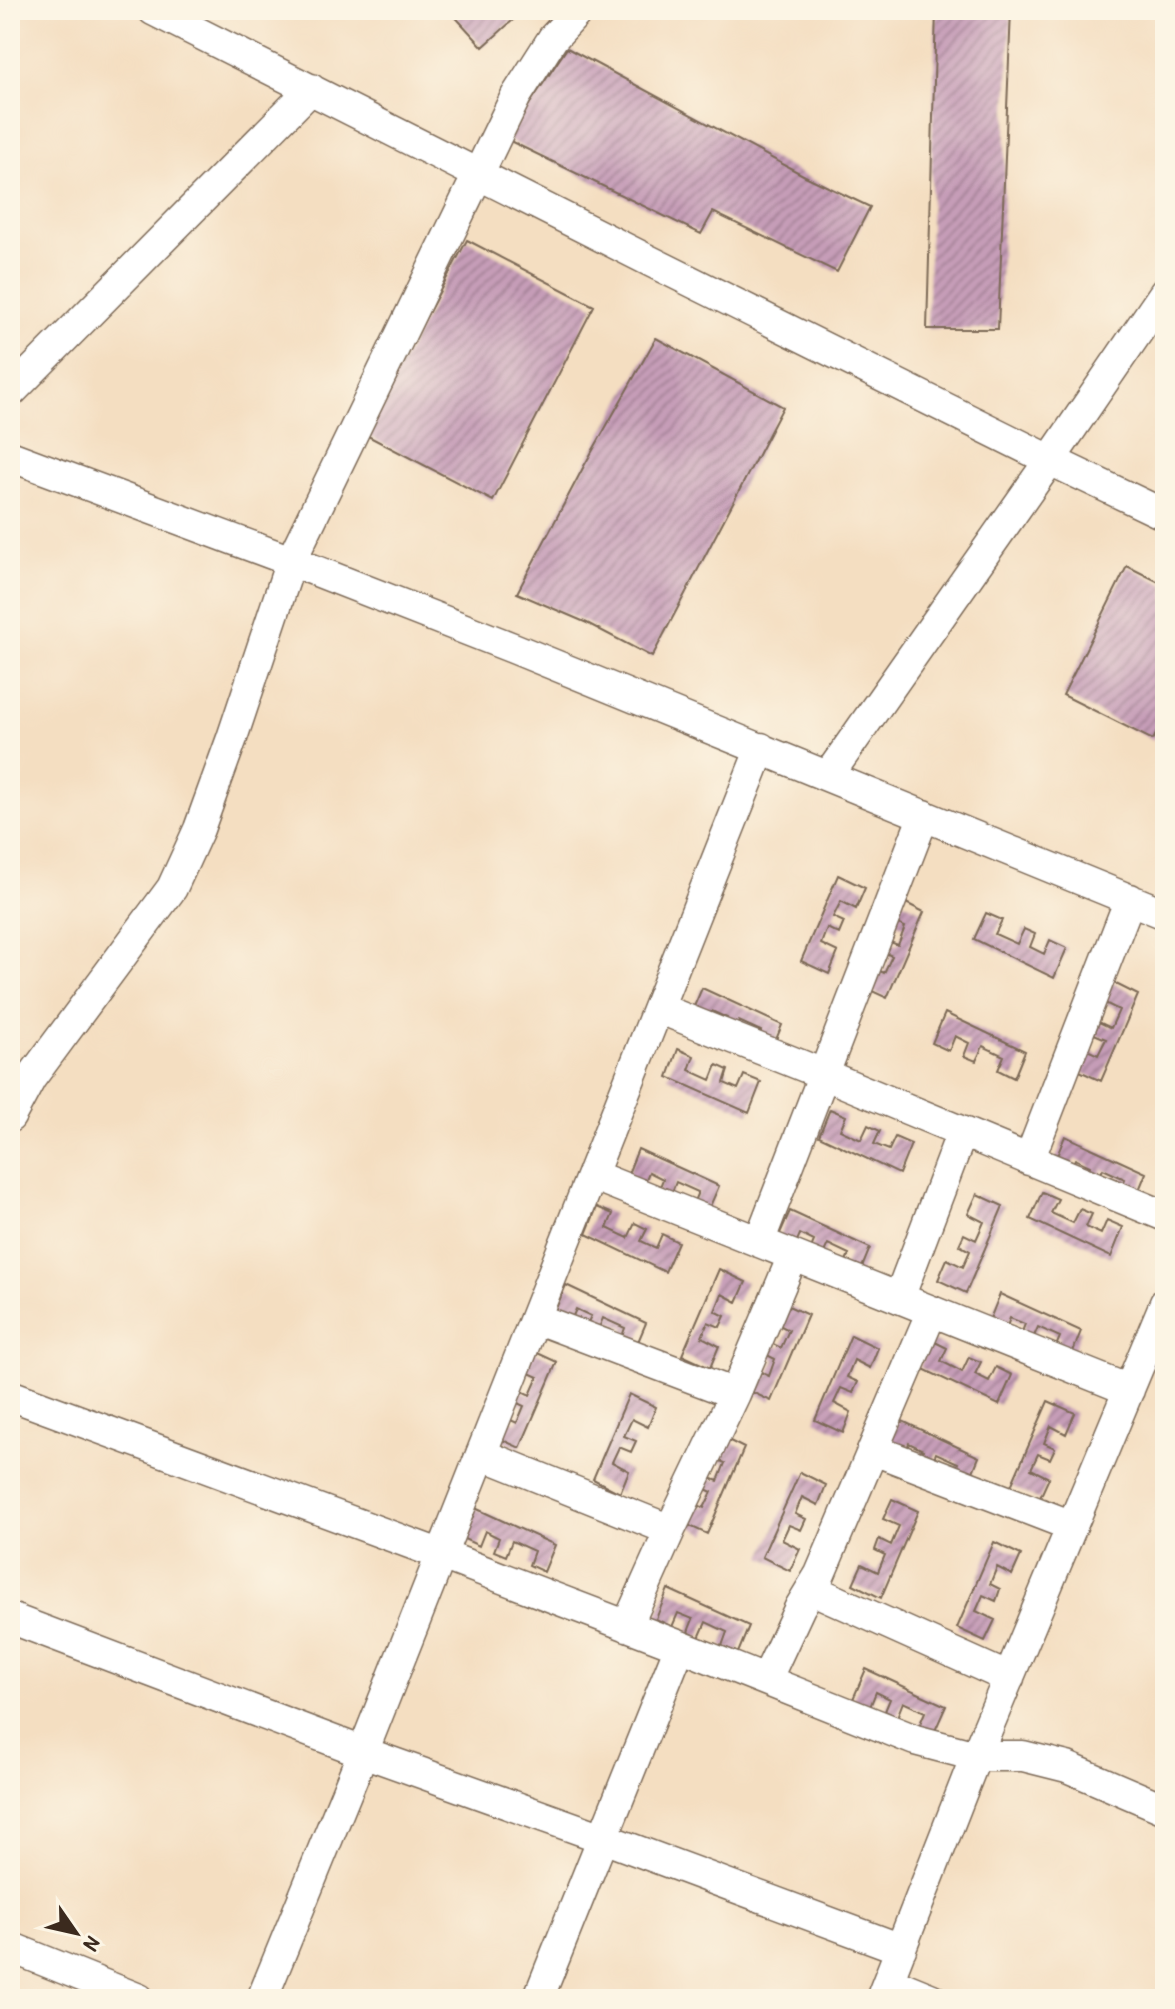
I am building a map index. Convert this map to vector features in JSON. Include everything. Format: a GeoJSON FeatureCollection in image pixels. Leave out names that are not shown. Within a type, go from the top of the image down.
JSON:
{"type":"FeatureCollection","features":[{"type":"Feature","properties":{"kind":"street"},"geometry":{"type":"LineString","coordinates":[[153,10],[662,267],[1165,515]]}},
{"type":"Feature","properties":{"kind":"street"},"geometry":{"type":"LineString","coordinates":[[10,1117],[31,1078],[172,888],[199,829],[291,561],[516,96],[553,38],[579,10]]}},
{"type":"Feature","properties":{"kind":"street"},"geometry":{"type":"LineString","coordinates":[[10,393],[311,89]]}},
{"type":"Feature","properties":{"kind":"street"},"geometry":{"type":"LineString","coordinates":[[828,776],[1165,292]]}},
{"type":"Feature","properties":{"kind":"street"},"geometry":{"type":"LineString","coordinates":[[10,456],[513,648],[1165,914]]}},
{"type":"Feature","properties":{"kind":"street"},"geometry":{"type":"LineString","coordinates":[[262,1999],[442,1555],[761,748]]}},
{"type":"Feature","properties":{"kind":"street"},"geometry":{"type":"LineString","coordinates":[[759,1242],[924,815]]}},
{"type":"Feature","properties":{"kind":"street"},"geometry":{"type":"LineString","coordinates":[[1029,1160],[1130,899]]}},
{"type":"Feature","properties":{"kind":"street"},"geometry":{"type":"LineString","coordinates":[[658,1008],[1165,1216]]}},
{"type":"Feature","properties":{"kind":"street"},"geometry":{"type":"LineString","coordinates":[[899,1298],[962,1132]]}},
{"type":"Feature","properties":{"kind":"street"},"geometry":{"type":"LineString","coordinates":[[592,1175],[1129,1390]]}},
{"type":"Feature","properties":{"kind":"street"},"geometry":{"type":"LineString","coordinates":[[627,1626],[735,1394],[793,1256]]}},
{"type":"Feature","properties":{"kind":"street"},"geometry":{"type":"LineString","coordinates":[[932,1999],[885,1990],[976,1756],[1165,1303]]}},
{"type":"Feature","properties":{"kind":"street"},"geometry":{"type":"LineString","coordinates":[[766,1680],[800,1607],[820,1574],[932,1311]]}},
{"type":"Feature","properties":{"kind":"street"},"geometry":{"type":"LineString","coordinates":[[535,1318],[735,1394]]}},
{"type":"Feature","properties":{"kind":"street"},"geometry":{"type":"LineString","coordinates":[[10,1395],[442,1555],[915,1740],[976,1756],[1023,1756],[1067,1767],[1165,1809]]}},
{"type":"Feature","properties":{"kind":"street"},"geometry":{"type":"LineString","coordinates":[[874,1450],[1072,1526]]}},
{"type":"Feature","properties":{"kind":"street"},"geometry":{"type":"LineString","coordinates":[[481,1454],[670,1530]]}},
{"type":"Feature","properties":{"kind":"street"},"geometry":{"type":"LineString","coordinates":[[811,1589],[1009,1678]]}},
{"type":"Feature","properties":{"kind":"street"},"geometry":{"type":"LineString","coordinates":[[10,1618],[363,1752],[901,1949]]}},
{"type":"Feature","properties":{"kind":"street"},"geometry":{"type":"LineString","coordinates":[[538,1999],[680,1646]]}},
{"type":"Feature","properties":{"kind":"street"},"geometry":{"type":"LineString","coordinates":[[10,1947],[139,1999]]}},
{"type":"Feature","properties":{"kind":"building"},"geometry":{"type":"Polygon","coordinates":[[[449,10],[524,10],[483,47],[449,10]]]}},
{"type":"Feature","properties":{"kind":"building"},"geometry":{"type":"Polygon","coordinates":[[[936,10],[1011,10],[998,329],[927,329],[936,10]]]}},
{"type":"Feature","properties":{"kind":"building"},"geometry":{"type":"Polygon","coordinates":[[[567,48],[805,176],[870,207],[837,272],[713,212],[701,234],[506,139],[567,48]]]}},
{"type":"Feature","properties":{"kind":"building"},"geometry":{"type":"Polygon","coordinates":[[[467,240],[594,306],[493,501],[364,434],[467,240]]]}},
{"type":"Feature","properties":{"kind":"building"},"geometry":{"type":"Polygon","coordinates":[[[656,338],[783,407],[652,657],[587,623],[517,593],[656,338]]]}},
{"type":"Feature","properties":{"kind":"building"},"geometry":{"type":"Polygon","coordinates":[[[1127,566],[1165,585],[1165,717],[1153,740],[1063,695],[1127,566]]]}},
{"type":"Feature","properties":{"kind":"building"},"geometry":{"type":"Polygon","coordinates":[[[838,875],[865,888],[856,909],[841,901],[833,917],[844,922],[839,934],[827,928],[821,944],[838,952],[829,974],[801,961],[838,875]]]}},
{"type":"Feature","properties":{"kind":"building"},"geometry":{"type":"Polygon","coordinates":[[[898,899],[924,912],[887,998],[859,985],[867,965],[884,973],[892,956],[881,951],[885,940],[898,945],[905,927],[889,920],[898,899]]]}},
{"type":"Feature","properties":{"kind":"building"},"geometry":{"type":"Polygon","coordinates":[[[986,913],[1002,920],[995,934],[1017,944],[1024,929],[1035,934],[1030,947],[1044,954],[1050,940],[1067,948],[1054,978],[974,939],[986,913]]]}},
{"type":"Feature","properties":{"kind":"building"},"geometry":{"type":"Polygon","coordinates":[[[1112,982],[1138,995],[1101,1081],[1073,1068],[1081,1047],[1098,1055],[1106,1039],[1094,1034],[1099,1022],[1111,1028],[1119,1010],[1103,1002],[1112,982]]]}},
{"type":"Feature","properties":{"kind":"building"},"geometry":{"type":"Polygon","coordinates":[[[702,988],[782,1025],[771,1052],[756,1045],[761,1031],[739,1021],[733,1036],[721,1031],[727,1018],[712,1011],[706,1026],[689,1018],[702,988]]]}},
{"type":"Feature","properties":{"kind":"building"},"geometry":{"type":"Polygon","coordinates":[[[945,1013],[1025,1051],[1014,1078],[998,1070],[1004,1056],[983,1046],[976,1061],[964,1056],[969,1043],[955,1036],[949,1051],[932,1043],[945,1013]]]}},
{"type":"Feature","properties":{"kind":"building"},"geometry":{"type":"Polygon","coordinates":[[[678,1049],[694,1056],[689,1070],[711,1080],[717,1065],[728,1070],[724,1083],[738,1089],[744,1075],[761,1082],[749,1113],[668,1077],[678,1049]]]}},
{"type":"Feature","properties":{"kind":"building"},"geometry":{"type":"Polygon","coordinates":[[[830,1109],[846,1116],[840,1130],[861,1140],[868,1125],[880,1131],[874,1144],[889,1150],[895,1137],[911,1144],[899,1174],[819,1136],[830,1109]]]}},
{"type":"Feature","properties":{"kind":"building"},"geometry":{"type":"Polygon","coordinates":[[[1065,1136],[1146,1173],[1135,1200],[1119,1193],[1125,1179],[1103,1169],[1096,1184],[1084,1179],[1090,1166],[1075,1159],[1069,1173],[1053,1166],[1065,1136]]]}},
{"type":"Feature","properties":{"kind":"building"},"geometry":{"type":"Polygon","coordinates":[[[638,1149],[719,1186],[707,1213],[692,1206],[698,1192],[676,1182],[670,1197],[658,1192],[663,1179],[649,1172],[643,1187],[626,1179],[638,1149]]]}},
{"type":"Feature","properties":{"kind":"building"},"geometry":{"type":"Polygon","coordinates":[[[1042,1192],[1058,1199],[1051,1213],[1073,1223],[1080,1209],[1092,1214],[1086,1227],[1101,1234],[1107,1220],[1123,1227],[1111,1257],[1030,1219],[1042,1192]]]}},
{"type":"Feature","properties":{"kind":"building"},"geometry":{"type":"Polygon","coordinates":[[[977,1194],[1003,1206],[966,1293],[938,1280],[947,1259],[963,1267],[970,1251],[959,1245],[964,1234],[976,1240],[984,1222],[968,1214],[977,1194]]]}},
{"type":"Feature","properties":{"kind":"building"},"geometry":{"type":"Polygon","coordinates":[[[597,1207],[613,1214],[607,1228],[628,1238],[635,1223],[647,1229],[641,1241],[656,1248],[662,1234],[678,1242],[665,1272],[586,1234],[597,1207]]]}},
{"type":"Feature","properties":{"kind":"building"},"geometry":{"type":"Polygon","coordinates":[[[790,1211],[870,1248],[859,1275],[843,1268],[849,1254],[828,1244],[821,1259],[809,1253],[814,1241],[800,1234],[794,1248],[777,1240],[790,1211]]]}},
{"type":"Feature","properties":{"kind":"building"},"geometry":{"type":"Polygon","coordinates":[[[719,1269],[746,1282],[737,1302],[722,1294],[715,1311],[725,1316],[720,1327],[708,1322],[702,1337],[719,1346],[710,1368],[682,1355],[719,1269]]]}},
{"type":"Feature","properties":{"kind":"building"},"geometry":{"type":"Polygon","coordinates":[[[566,1285],[646,1323],[635,1349],[620,1342],[625,1328],[603,1318],[597,1333],[585,1328],[591,1316],[576,1309],[570,1323],[553,1315],[566,1285]]]}},
{"type":"Feature","properties":{"kind":"building"},"geometry":{"type":"Polygon","coordinates":[[[1000,1294],[1081,1331],[1070,1359],[1054,1351],[1060,1337],[1038,1327],[1031,1343],[1020,1337],[1025,1324],[1010,1318],[1005,1332],[988,1324],[1000,1294]]]}},
{"type":"Feature","properties":{"kind":"building"},"geometry":{"type":"Polygon","coordinates":[[[782,1303],[808,1315],[771,1401],[743,1388],[752,1368],[769,1376],[775,1359],[765,1354],[769,1342],[781,1348],[789,1330],[773,1322],[782,1303]]]}},
{"type":"Feature","properties":{"kind":"building"},"geometry":{"type":"Polygon","coordinates":[[[851,1335],[878,1348],[870,1368],[854,1360],[847,1377],[858,1382],[853,1393],[841,1388],[834,1403],[851,1412],[843,1433],[815,1420],[851,1335]]]}},
{"type":"Feature","properties":{"kind":"building"},"geometry":{"type":"Polygon","coordinates":[[[931,1340],[947,1348],[941,1361],[962,1372],[969,1357],[981,1362],[975,1374],[989,1381],[996,1367],[1012,1375],[999,1405],[919,1367],[931,1340]]]}},
{"type":"Feature","properties":{"kind":"building"},"geometry":{"type":"Polygon","coordinates":[[[531,1350],[557,1362],[520,1448],[492,1435],[500,1415],[517,1423],[524,1406],[513,1401],[518,1389],[530,1395],[538,1377],[522,1370],[531,1350]]]}},
{"type":"Feature","properties":{"kind":"building"},"geometry":{"type":"Polygon","coordinates":[[[629,1394],[656,1407],[648,1427],[632,1419],[624,1436],[636,1441],[631,1452],[619,1447],[612,1462],[629,1471],[620,1493],[593,1479],[629,1394]]]}},
{"type":"Feature","properties":{"kind":"building"},"geometry":{"type":"Polygon","coordinates":[[[1048,1401],[1075,1413],[1066,1434],[1051,1426],[1044,1443],[1055,1448],[1050,1459],[1038,1454],[1031,1469],[1049,1478],[1039,1500],[1011,1486],[1048,1401]]]}},
{"type":"Feature","properties":{"kind":"building"},"geometry":{"type":"Polygon","coordinates":[[[898,1419],[979,1457],[968,1484],[952,1476],[958,1463],[936,1453],[930,1468],[918,1462],[923,1450],[909,1443],[903,1457],[886,1449],[898,1419]]]}},
{"type":"Feature","properties":{"kind":"building"},"geometry":{"type":"Polygon","coordinates":[[[718,1435],[744,1448],[707,1534],[679,1521],[688,1500],[704,1508],[712,1492],[701,1487],[705,1476],[718,1481],[725,1463],[709,1456],[718,1435]]]}},
{"type":"Feature","properties":{"kind":"building"},"geometry":{"type":"Polygon","coordinates":[[[800,1472],[826,1485],[818,1505],[802,1497],[795,1514],[806,1519],[801,1530],[789,1525],[782,1540],[800,1549],[790,1571],[762,1557],[800,1472]]]}},
{"type":"Feature","properties":{"kind":"building"},"geometry":{"type":"Polygon","coordinates":[[[892,1499],[918,1511],[881,1598],[853,1584],[862,1564],[878,1572],[885,1555],[875,1550],[879,1539],[891,1545],[899,1526],[883,1519],[892,1499]]]}},
{"type":"Feature","properties":{"kind":"building"},"geometry":{"type":"Polygon","coordinates":[[[475,1508],[555,1545],[544,1572],[529,1565],[534,1551],[512,1541],[506,1556],[494,1551],[499,1538],[485,1531],[479,1546],[462,1538],[475,1508]]]}},
{"type":"Feature","properties":{"kind":"building"},"geometry":{"type":"Polygon","coordinates":[[[994,1542],[1021,1555],[1012,1575],[997,1567],[990,1584],[1000,1589],[996,1601],[983,1595],[976,1611],[995,1620],[985,1641],[957,1628],[994,1542]]]}},
{"type":"Feature","properties":{"kind":"building"},"geometry":{"type":"Polygon","coordinates":[[[668,1589],[749,1626],[738,1653],[722,1646],[727,1632],[706,1622],[699,1638],[688,1632],[693,1619],[678,1613],[672,1627],[656,1619],[668,1589]]]}},
{"type":"Feature","properties":{"kind":"building"},"geometry":{"type":"Polygon","coordinates":[[[866,1669],[946,1706],[934,1733],[919,1726],[925,1712],[903,1702],[897,1717],[885,1711],[890,1699],[876,1692],[870,1707],[853,1699],[866,1669]]]}}]}
